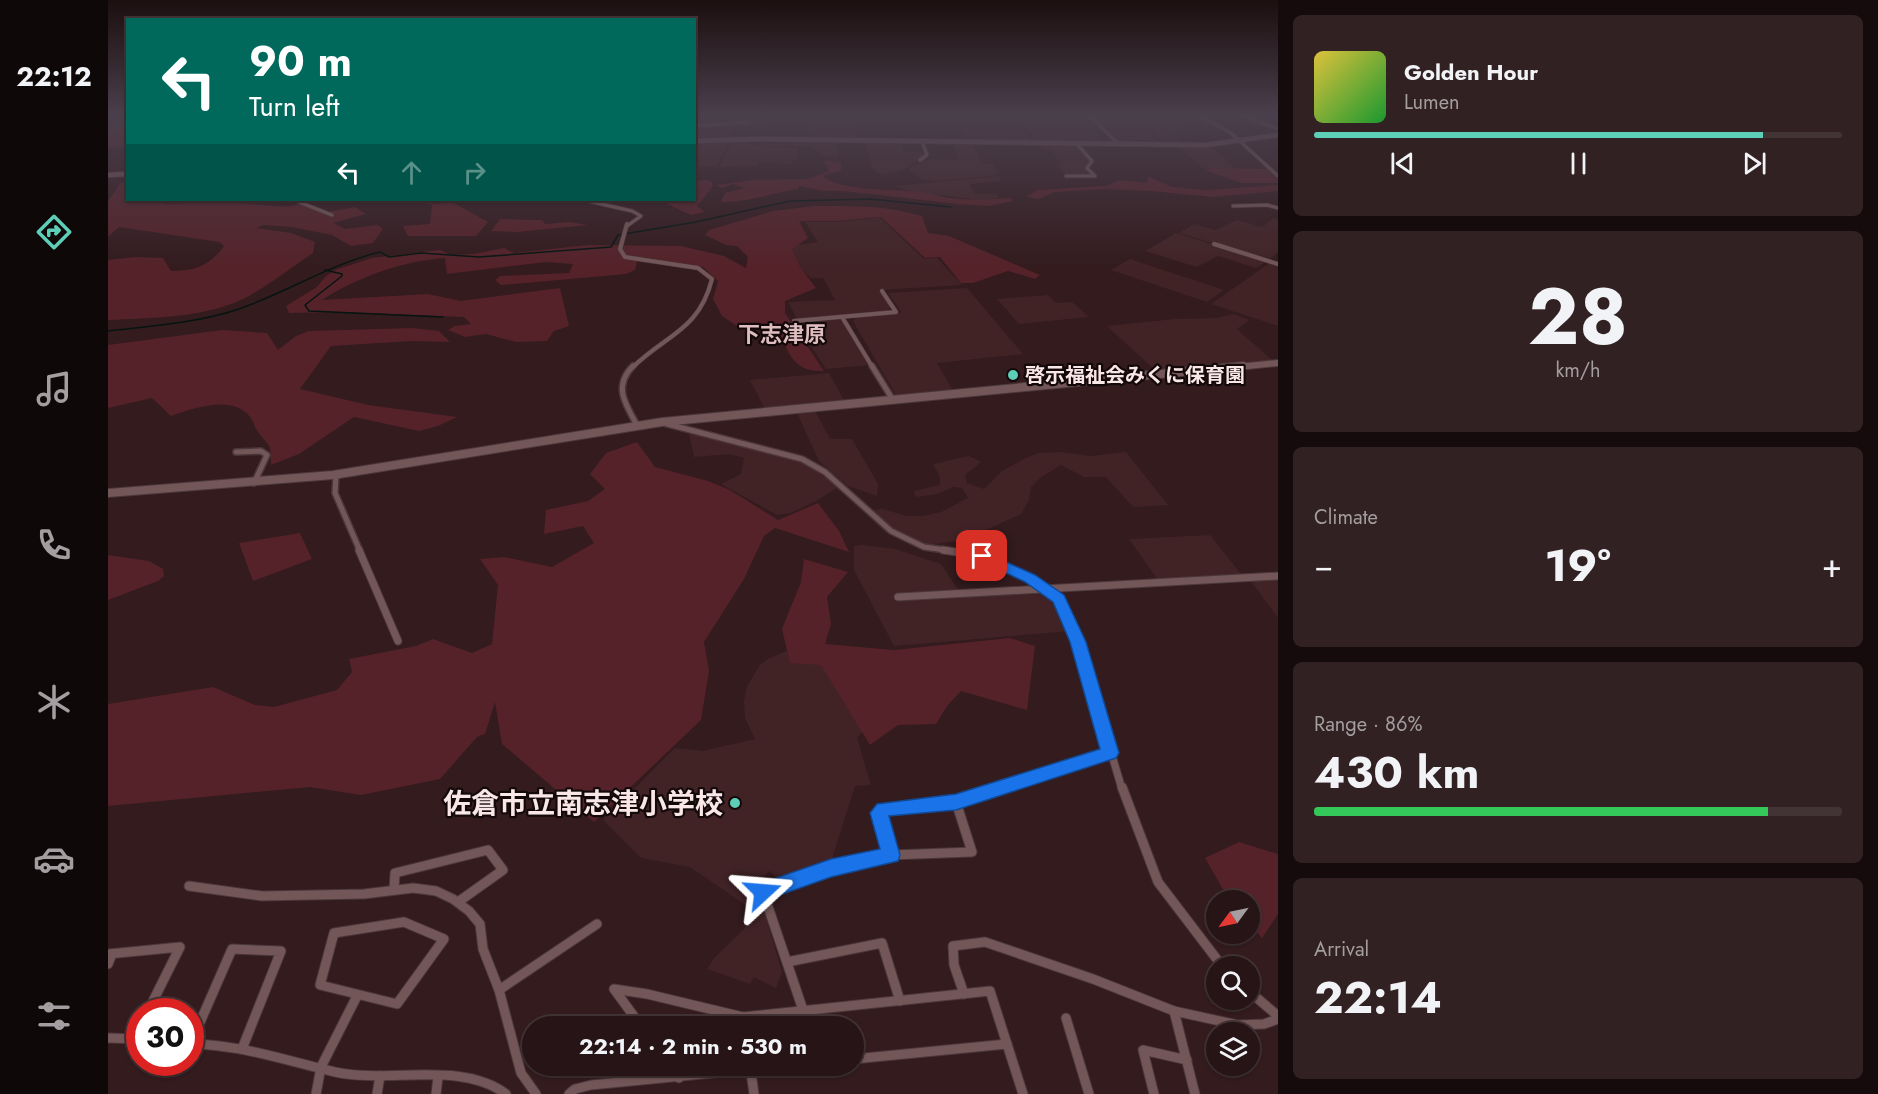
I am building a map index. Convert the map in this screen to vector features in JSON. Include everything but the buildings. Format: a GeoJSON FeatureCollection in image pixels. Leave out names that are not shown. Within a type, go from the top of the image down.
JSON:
{"type":"FeatureCollection","features":[{"type":"Feature","properties":{"kind":"street"},"geometry":{"type":"LineString","coordinates":[[1066,176],[1095,176],[1087,168],[1088,166]]}},
{"type":"Feature","properties":{"kind":"street"},"geometry":{"type":"LineString","coordinates":[[108,175],[126,174]]}},
{"type":"Feature","properties":{"kind":"street"},"geometry":{"type":"LineString","coordinates":[[297,201],[332,215]]}},
{"type":"Feature","properties":{"kind":"street"},"geometry":{"type":"LineString","coordinates":[[588,201],[632,211],[641,216],[627,224],[620,249],[625,256],[698,268],[712,279],[701,304],[683,330],[635,365],[623,377],[621,392],[637,425]]}},
{"type":"Feature","properties":{"kind":"street"},"geometry":{"type":"LineString","coordinates":[[1233,206],[1267,205],[1278,208]]}},
{"type":"Feature","properties":{"kind":"street"},"geometry":{"type":"LineString","coordinates":[[1214,244],[1278,264]]}},
{"type":"Feature","properties":{"kind":"street"},"geometry":{"type":"LineString","coordinates":[[794,321],[896,312],[882,291]]}},
{"type":"Feature","properties":{"kind":"street"},"geometry":{"type":"LineString","coordinates":[[842,317],[893,400]]}},
{"type":"Feature","properties":{"kind":"street"},"geometry":{"type":"LineString","coordinates":[[108,493],[254,483],[336,474],[455,457],[662,422],[1278,363]]}},
{"type":"Feature","properties":{"kind":"street"},"geometry":{"type":"LineString","coordinates":[[662,422],[802,459],[825,472],[891,531],[907,540],[924,547],[982,556],[1030,578],[1059,599],[1078,642],[1110,753],[1144,850],[1158,882],[1214,956]]}},
{"type":"Feature","properties":{"kind":"street"},"geometry":{"type":"LineString","coordinates":[[236,452],[261,451],[267,455],[254,483]]}},
{"type":"Feature","properties":{"kind":"street"},"geometry":{"type":"LineString","coordinates":[[336,474],[335,493],[398,641]]}},
{"type":"Feature","properties":{"kind":"street"},"geometry":{"type":"LineString","coordinates":[[898,597],[1278,576]]}},
{"type":"Feature","properties":{"kind":"street"},"geometry":{"type":"LineString","coordinates":[[891,855],[879,813],[883,809],[956,802],[1110,753]]}},
{"type":"Feature","properties":{"kind":"street"},"geometry":{"type":"LineString","coordinates":[[803,1010],[763,892],[831,868],[891,855],[972,852],[956,802]]}},
{"type":"Feature","properties":{"kind":"street"},"geometry":{"type":"LineString","coordinates":[[394,890],[395,873],[488,850],[503,870],[458,902]]}},
{"type":"Feature","properties":{"kind":"street"},"geometry":{"type":"LineString","coordinates":[[189,886],[262,896],[364,894],[413,888],[436,891],[458,902],[480,924],[483,948],[499,990],[521,1073],[536,1094]]}},
{"type":"Feature","properties":{"kind":"street"},"geometry":{"type":"LineString","coordinates":[[404,922],[444,939],[397,1004],[357,996],[320,985],[334,933],[404,922]]}},
{"type":"Feature","properties":{"kind":"street"},"geometry":{"type":"LineString","coordinates":[[499,990],[597,924]]}},
{"type":"Feature","properties":{"kind":"street"},"geometry":{"type":"LineString","coordinates":[[964,994],[954,965],[953,946],[985,942],[1093,979],[1174,1011],[1188,1012],[1242,1027],[1268,1024],[1278,1018],[1260,1001]]}},
{"type":"Feature","properties":{"kind":"street"},"geometry":{"type":"LineString","coordinates":[[787,962],[882,943],[900,1001]]}},
{"type":"Feature","properties":{"kind":"street"},"geometry":{"type":"LineString","coordinates":[[108,964],[110,954],[180,947],[154,998]]}},
{"type":"Feature","properties":{"kind":"street"},"geometry":{"type":"LineString","coordinates":[[204,1013],[232,949],[281,951],[242,1048]]}},
{"type":"Feature","properties":{"kind":"street"},"geometry":{"type":"LineString","coordinates":[[634,1016],[614,989],[647,994],[726,1016]]}},
{"type":"Feature","properties":{"kind":"street"},"geometry":{"type":"LineString","coordinates":[[771,1016],[803,1010],[990,992],[1023,1094]]}},
{"type":"Feature","properties":{"kind":"street"},"geometry":{"type":"LineString","coordinates":[[316,1094],[321,1067],[357,996]]}},
{"type":"Feature","properties":{"kind":"street"},"geometry":{"type":"LineString","coordinates":[[1174,1011],[1196,1094]]}},
{"type":"Feature","properties":{"kind":"street"},"geometry":{"type":"LineString","coordinates":[[1066,1017],[1089,1094]]}},
{"type":"Feature","properties":{"kind":"street"},"geometry":{"type":"LineString","coordinates":[[108,1038],[126,1036]]}},
{"type":"Feature","properties":{"kind":"street"},"geometry":{"type":"LineString","coordinates":[[204,1044],[242,1048],[335,1072],[380,1077],[464,1076],[500,1092]]}},
{"type":"Feature","properties":{"kind":"street"},"geometry":{"type":"LineString","coordinates":[[864,1058],[1007,1044]]}},
{"type":"Feature","properties":{"kind":"street"},"geometry":{"type":"LineString","coordinates":[[1154,1094],[1143,1050],[1187,1060]]}},
{"type":"Feature","properties":{"kind":"street"},"geometry":{"type":"LineString","coordinates":[[569,1094],[575,1089],[591,1085],[692,1076]]}},
{"type":"Feature","properties":{"kind":"street"},"geometry":{"type":"LineString","coordinates":[[751,1076],[753,1094]]}},
{"type":"Feature","properties":{"kind":"street"},"geometry":{"type":"LineString","coordinates":[[377,1094],[380,1077]]}},
{"type":"Feature","properties":{"kind":"street"},"geometry":{"type":"LineString","coordinates":[[436,1094],[438,1077]]}},
{"type":"Feature","properties":{"kind":"shaded area"},"geometry":{"type":"Polygon","coordinates":[[[827,166],[841,166],[841,170],[823,176],[843,185],[923,192],[958,199],[1011,198],[1013,201],[989,206],[958,204],[844,191],[824,191],[799,186],[798,189],[750,199],[721,202],[725,193],[744,188],[733,184],[722,188],[716,185],[754,180],[808,179],[829,171],[827,166]]]}},
{"type":"Feature","properties":{"kind":"shaded area"},"geometry":{"type":"Polygon","coordinates":[[[871,166],[910,166],[882,176],[871,166]]]}},
{"type":"Feature","properties":{"kind":"shaded area"},"geometry":{"type":"Polygon","coordinates":[[[914,166],[994,166],[998,175],[936,181],[922,180],[908,169],[914,166]]]}},
{"type":"Feature","properties":{"kind":"shaded area"},"geometry":{"type":"Polygon","coordinates":[[[1059,166],[1086,166],[1085,168],[1093,175],[1066,175],[1059,166]]]}},
{"type":"Feature","properties":{"kind":"shaded area"},"geometry":{"type":"Polygon","coordinates":[[[1200,166],[1232,166],[1235,169],[1200,166]]]}},
{"type":"Feature","properties":{"kind":"shaded area"},"geometry":{"type":"Polygon","coordinates":[[[1212,168],[1266,169],[1278,175],[1278,183],[1242,183],[1204,170],[1212,168]]]}},
{"type":"Feature","properties":{"kind":"shaded area"},"geometry":{"type":"Polygon","coordinates":[[[999,176],[1001,181],[969,184],[975,194],[997,194],[998,198],[978,200],[905,190],[894,186],[999,176]]]}},
{"type":"Feature","properties":{"kind":"shaded area"},"geometry":{"type":"Polygon","coordinates":[[[1149,177],[1172,187],[1205,190],[1278,185],[1278,191],[1213,197],[1101,189],[1055,192],[1039,199],[1026,197],[1038,190],[1106,186],[1120,180],[1146,183],[1149,177]]]}},
{"type":"Feature","properties":{"kind":"shaded area"},"geometry":{"type":"Polygon","coordinates":[[[696,181],[712,182],[713,186],[697,206],[705,212],[691,215],[667,204],[672,201],[696,201],[696,181]]]}},
{"type":"Feature","properties":{"kind":"shaded area"},"geometry":{"type":"Polygon","coordinates":[[[126,182],[126,201],[166,201],[165,204],[228,202],[284,207],[303,204],[322,213],[355,207],[366,214],[333,223],[345,229],[378,225],[383,229],[373,243],[351,246],[332,235],[292,227],[263,225],[256,228],[291,233],[315,242],[313,253],[263,288],[216,309],[186,315],[108,320],[108,260],[135,257],[163,258],[171,271],[187,270],[207,263],[224,246],[219,242],[119,227],[108,237],[108,201],[120,183],[126,182]]]}},
{"type":"Feature","properties":{"kind":"shaded area"},"geometry":{"type":"Polygon","coordinates":[[[415,201],[436,204],[450,201],[488,222],[476,236],[408,236],[403,226],[430,224],[432,205],[415,201]]]}},
{"type":"Feature","properties":{"kind":"shaded area"},"geometry":{"type":"Polygon","coordinates":[[[815,206],[856,206],[909,212],[922,216],[928,233],[949,236],[1040,275],[1035,279],[1008,271],[973,283],[961,283],[940,257],[925,258],[881,217],[836,221],[799,221],[808,238],[792,249],[800,267],[816,288],[785,301],[785,313],[824,371],[813,371],[797,364],[775,324],[746,332],[722,316],[713,299],[718,281],[703,267],[643,257],[637,262],[635,270],[626,274],[501,285],[495,280],[500,276],[569,273],[573,264],[546,262],[447,274],[445,258],[429,260],[365,277],[322,300],[428,294],[461,301],[560,288],[569,326],[554,331],[547,341],[516,342],[486,334],[465,337],[448,330],[455,326],[471,324],[464,317],[342,312],[289,313],[286,306],[317,287],[335,270],[372,258],[440,250],[451,255],[473,254],[504,248],[514,253],[588,245],[681,246],[724,256],[746,268],[748,257],[737,246],[726,245],[705,235],[709,230],[773,211],[815,206]]]}},
{"type":"Feature","properties":{"kind":"shaded area"},"geometry":{"type":"Polygon","coordinates":[[[880,218],[924,259],[937,258],[962,285],[880,290],[890,308],[885,312],[797,319],[788,302],[835,300],[823,278],[811,278],[792,262],[788,246],[818,242],[805,222],[880,218]]]}},
{"type":"Feature","properties":{"kind":"shaded area"},"geometry":{"type":"Polygon","coordinates":[[[1274,218],[1278,220],[1278,252],[1271,258],[1179,233],[1194,224],[1215,230],[1237,220],[1262,227],[1274,218]]]}},
{"type":"Feature","properties":{"kind":"shaded area"},"geometry":{"type":"Polygon","coordinates":[[[500,219],[542,220],[545,224],[570,222],[588,225],[518,232],[491,231],[500,219]]]}},
{"type":"Feature","properties":{"kind":"shaded area"},"geometry":{"type":"Polygon","coordinates":[[[1176,233],[1267,261],[1256,268],[1218,256],[1197,267],[1145,251],[1176,233]]]}},
{"type":"Feature","properties":{"kind":"shaded area"},"geometry":{"type":"Polygon","coordinates":[[[1130,259],[1224,290],[1207,302],[1111,270],[1130,259]]]}},
{"type":"Feature","properties":{"kind":"shaded area"},"geometry":{"type":"Polygon","coordinates":[[[1271,262],[1278,264],[1278,326],[1211,304],[1271,262]]]}},
{"type":"Feature","properties":{"kind":"shaded area"},"geometry":{"type":"Polygon","coordinates":[[[967,288],[1023,354],[937,363],[954,392],[897,397],[853,321],[857,317],[902,313],[888,293],[967,288]]]}},
{"type":"Feature","properties":{"kind":"shaded area"},"geometry":{"type":"Polygon","coordinates":[[[1048,295],[1056,303],[1072,302],[1089,317],[1019,324],[997,299],[1048,295]]]}},
{"type":"Feature","properties":{"kind":"shaded area"},"geometry":{"type":"Polygon","coordinates":[[[1233,314],[1250,320],[1237,329],[1273,361],[1157,372],[1107,326],[1175,319],[1218,318],[1233,314]]]}},
{"type":"Feature","properties":{"kind":"shaded area"},"geometry":{"type":"Polygon","coordinates":[[[840,318],[869,365],[826,369],[796,323],[840,318]]]}},
{"type":"Feature","properties":{"kind":"shaded area"},"geometry":{"type":"Polygon","coordinates":[[[413,328],[439,331],[450,342],[411,341],[331,346],[300,389],[368,405],[457,417],[438,426],[419,431],[354,417],[299,454],[271,465],[268,445],[253,421],[243,410],[234,406],[212,405],[171,416],[152,398],[108,408],[108,345],[222,330],[267,333],[278,350],[296,336],[309,331],[413,328]]]}},
{"type":"Feature","properties":{"kind":"shaded area"},"geometry":{"type":"Polygon","coordinates":[[[829,373],[845,402],[766,411],[750,380],[829,373]]]}},
{"type":"Feature","properties":{"kind":"shaded area"},"geometry":{"type":"Polygon","coordinates":[[[815,411],[830,439],[852,439],[878,484],[877,496],[848,486],[819,461],[797,413],[815,411]]]}},
{"type":"Feature","properties":{"kind":"shaded area"},"geometry":{"type":"Polygon","coordinates":[[[688,429],[799,459],[838,487],[791,513],[777,515],[721,484],[741,474],[744,458],[730,454],[694,457],[688,429]]]}},
{"type":"Feature","properties":{"kind":"shaded area"},"geometry":{"type":"Polygon","coordinates":[[[637,442],[655,467],[708,481],[730,490],[778,520],[818,503],[839,531],[849,552],[775,528],[764,536],[744,579],[704,642],[709,671],[701,720],[594,822],[502,744],[495,702],[485,734],[477,737],[440,779],[361,795],[310,787],[108,806],[108,704],[213,687],[255,705],[274,707],[337,690],[352,672],[349,659],[416,646],[433,639],[472,653],[492,644],[498,585],[480,559],[504,557],[552,567],[594,543],[583,526],[544,534],[546,510],[588,501],[605,489],[590,474],[606,453],[637,442]]]}},
{"type":"Feature","properties":{"kind":"shaded area"},"geometry":{"type":"Polygon","coordinates":[[[1061,452],[1090,456],[1126,452],[1168,505],[1133,507],[1106,477],[1084,477],[1061,465],[1040,478],[1031,487],[1029,500],[1021,514],[964,540],[928,545],[897,532],[873,510],[883,509],[906,516],[923,516],[941,512],[968,498],[962,488],[953,487],[937,494],[916,497],[914,491],[940,485],[940,477],[933,464],[969,456],[981,462],[965,475],[967,483],[984,489],[1002,471],[1026,458],[1039,453],[1061,452]]]}},
{"type":"Feature","properties":{"kind":"shaded area"},"geometry":{"type":"Polygon","coordinates":[[[300,533],[312,559],[253,581],[239,543],[300,533]]]}},
{"type":"Feature","properties":{"kind":"shaded area"},"geometry":{"type":"Polygon","coordinates":[[[1210,535],[1241,574],[1158,580],[1129,539],[1210,535]]]}},
{"type":"Feature","properties":{"kind":"shaded area"},"geometry":{"type":"Polygon","coordinates":[[[854,546],[895,549],[941,564],[962,596],[1045,593],[1057,603],[1070,631],[894,646],[854,570],[854,546]]]}},
{"type":"Feature","properties":{"kind":"shaded area"},"geometry":{"type":"Polygon","coordinates":[[[108,555],[149,561],[163,569],[164,576],[158,581],[108,600],[108,555]]]}},
{"type":"Feature","properties":{"kind":"shaded area"},"geometry":{"type":"Polygon","coordinates":[[[804,559],[848,572],[827,597],[831,624],[825,644],[894,650],[1010,638],[1035,646],[1027,710],[961,691],[947,706],[936,724],[898,725],[870,745],[821,665],[790,663],[782,629],[801,582],[804,559]]]}},
{"type":"Feature","properties":{"kind":"shaded area"},"geometry":{"type":"Polygon","coordinates":[[[1278,579],[1278,618],[1251,581],[1278,579]]]}},
{"type":"Feature","properties":{"kind":"shaded area","name":"佐倉市立南志津小学校"},"geometry":{"type":"Polygon","coordinates":[[[806,650],[825,660],[866,728],[857,738],[871,785],[855,786],[830,865],[780,881],[776,881],[775,876],[769,871],[757,887],[782,972],[776,988],[754,977],[750,984],[707,969],[715,957],[744,929],[750,913],[743,903],[690,867],[641,858],[603,820],[675,748],[703,751],[755,739],[745,718],[744,701],[747,686],[760,665],[768,659],[786,651],[806,650]]]}},
{"type":"Feature","properties":{"kind":"shaded area"},"geometry":{"type":"Polygon","coordinates":[[[1239,842],[1278,854],[1278,914],[1262,938],[1260,936],[1260,890],[1223,890],[1205,858],[1239,842]]]}},
{"type":"Feature","properties":{"kind":"waterway"},"geometry":{"type":"LineString","coordinates":[[327,271],[380,252],[389,257],[421,253],[479,257],[611,247],[618,235],[696,222],[790,201],[870,199],[951,207]]}},
{"type":"Feature","properties":{"kind":"waterway"},"geometry":{"type":"LineString","coordinates":[[108,331],[223,314],[257,302],[327,271]]}},
{"type":"Feature","properties":{"kind":"waterway"},"geometry":{"type":"LineString","coordinates":[[327,271],[342,274],[342,276],[305,305],[309,311],[443,317]]}},
{"type":"Feature","properties":{"kind":"place","name":"啓示福祉会みくに保育園"},"geometry":{"type":"Point","coordinates":[1013,375]}},
{"type":"Feature","properties":{"kind":"place","name":"佐倉市立南志津小学校"},"geometry":{"type":"Point","coordinates":[735,803]}},
{"type":"Feature","properties":{"kind":"district","name":"下志津原"},"geometry":{"type":"Point","coordinates":[782,334]}},
{"type":"Feature","properties":{"kind":"route"},"geometry":{"type":"LineString","coordinates":[[763,892],[831,868],[891,855],[879,813],[883,809],[956,802],[1110,753],[1078,642],[1059,599],[1030,578],[982,556]]}}]}
